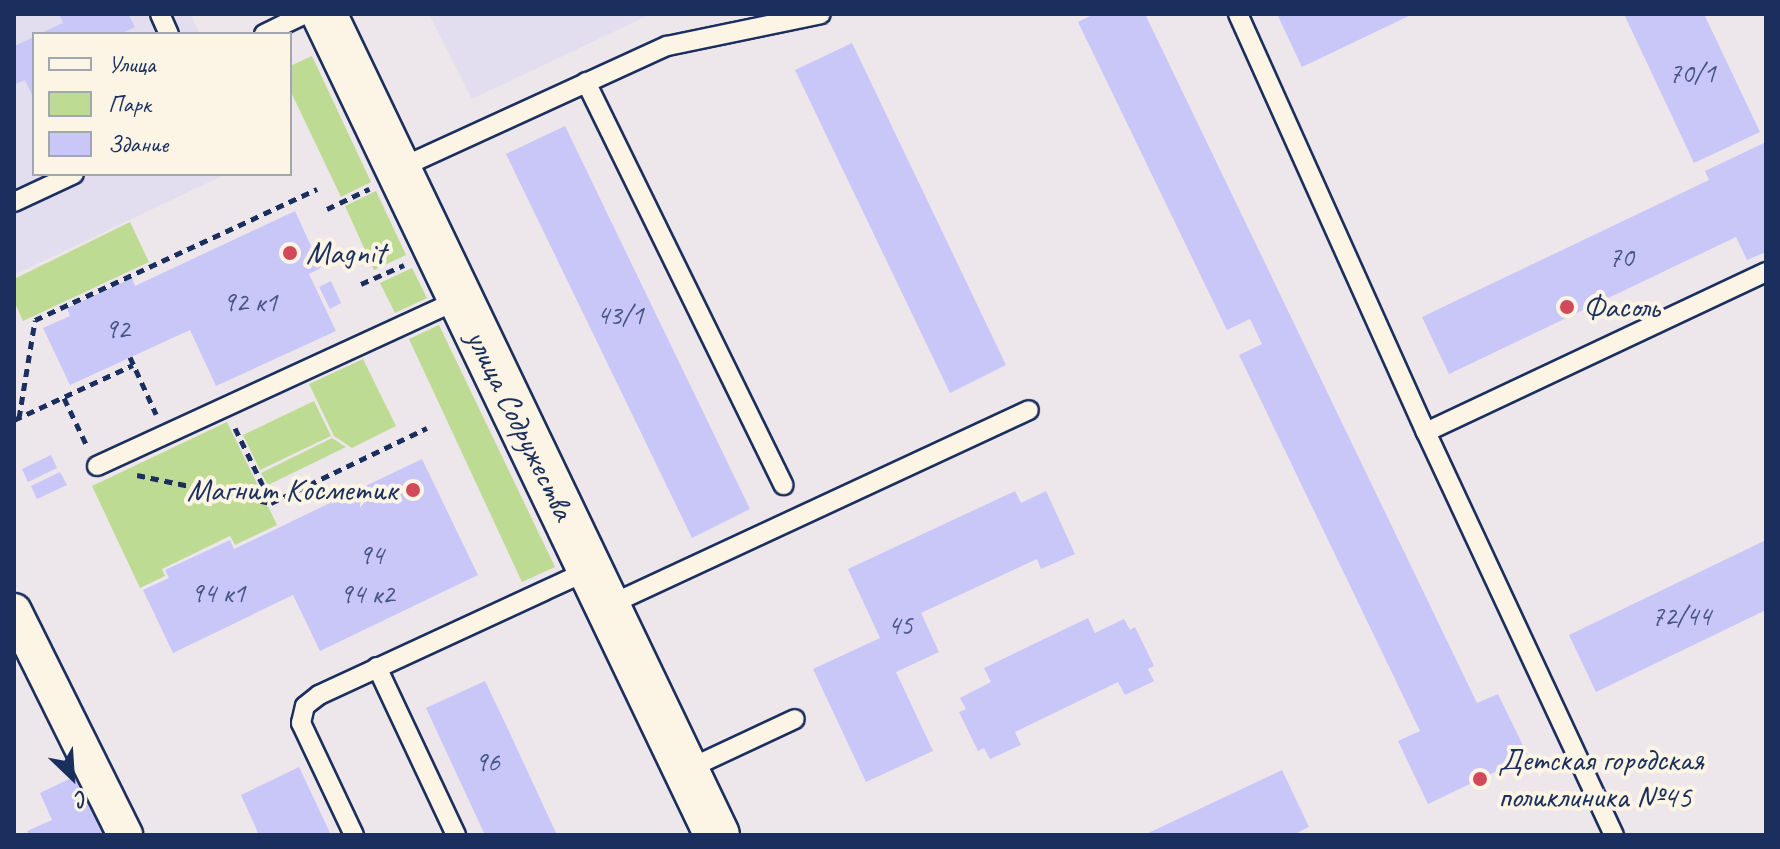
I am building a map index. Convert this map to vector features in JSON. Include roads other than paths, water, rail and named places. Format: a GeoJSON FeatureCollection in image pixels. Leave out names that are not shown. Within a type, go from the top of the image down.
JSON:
{"type":"FeatureCollection","features":[{"type":"Feature","properties":{"kind":"street","name":"улица Содружества"},"geometry":{"type":"LineString","coordinates":[[324,14],[717,835]]}},
{"type":"Feature","properties":{"kind":"street"},"geometry":{"type":"LineString","coordinates":[[14,611],[125,835]]}},
{"type":"Feature","properties":{"kind":"lane"},"geometry":{"type":"LineString","coordinates":[[268,32],[305,14]]}},
{"type":"Feature","properties":{"kind":"lane"},"geometry":{"type":"LineString","coordinates":[[398,169],[667,46],[821,14]]}},
{"type":"Feature","properties":{"kind":"lane"},"geometry":{"type":"LineString","coordinates":[[1238,14],[1426,432],[1614,835]]}},
{"type":"Feature","properties":{"kind":"lane"},"geometry":{"type":"LineString","coordinates":[[586,82],[783,485]]}},
{"type":"Feature","properties":{"kind":"lane"},"geometry":{"type":"LineString","coordinates":[[14,202],[70,176]]}},
{"type":"Feature","properties":{"kind":"lane"},"geometry":{"type":"LineString","coordinates":[[1426,432],[1766,272]]}},
{"type":"Feature","properties":{"kind":"lane"},"geometry":{"type":"LineString","coordinates":[[97,466],[460,299]]}},
{"type":"Feature","properties":{"kind":"lane"},"geometry":{"type":"LineString","coordinates":[[354,835],[301,723],[305,706],[319,695],[377,667],[598,588],[1029,410]]}},
{"type":"Feature","properties":{"kind":"lane"},"geometry":{"type":"LineString","coordinates":[[377,667],[456,835]]}},
{"type":"Feature","properties":{"kind":"lane"},"geometry":{"type":"LineString","coordinates":[[686,770],[795,719]]}},
{"type":"Feature","properties":{"kind":"place","name":"Magnit"},"geometry":{"type":"Point","coordinates":[290,253]}},
{"type":"Feature","properties":{"kind":"place","name":"Фасоль"},"geometry":{"type":"Point","coordinates":[1567,307]}},
{"type":"Feature","properties":{"kind":"place","name":"Магнит Косметик"},"geometry":{"type":"Point","coordinates":[413,490]}},
{"type":"Feature","properties":{"kind":"place","name":"Детская городская поликлиника №45"},"geometry":{"type":"Point","coordinates":[1480,779]}}]}
